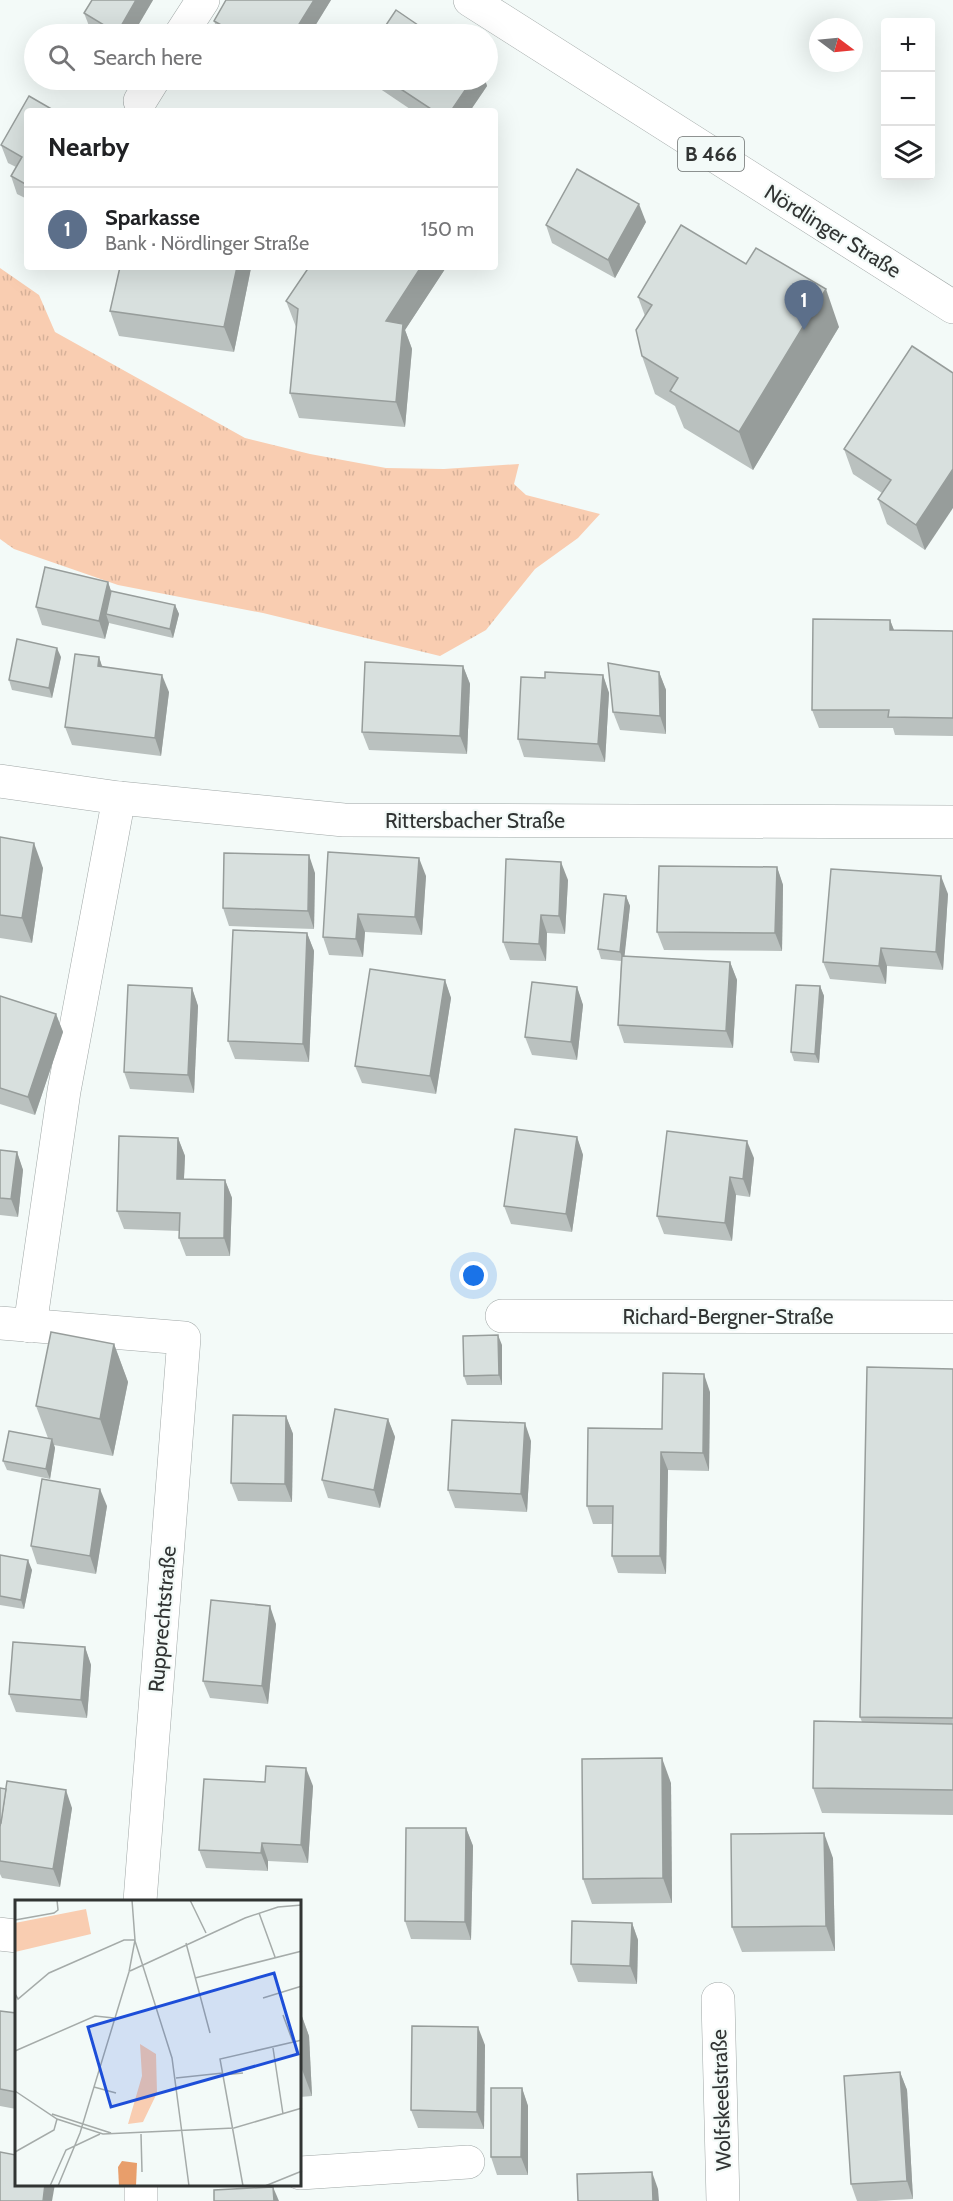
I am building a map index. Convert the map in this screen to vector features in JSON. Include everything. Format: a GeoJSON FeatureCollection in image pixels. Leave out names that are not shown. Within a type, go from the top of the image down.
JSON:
{"type":"FeatureCollection","features":[{"type":"Feature","properties":{"kind":"main road"},"geometry":{"type":"LineString","coordinates":[[187,24],[203,0]]}},
{"type":"Feature","properties":{"kind":"main road","name":"Nördlinger Straße"},"geometry":{"type":"LineString","coordinates":[[470,0],[953,307]]}},
{"type":"Feature","properties":{"kind":"main road","name":"Rittersbacher Straße"},"geometry":{"type":"LineString","coordinates":[[0,781],[119,798],[344,820],[953,822]]}},
{"type":"Feature","properties":{"kind":"main road"},"geometry":{"type":"LineString","coordinates":[[9,1330],[64,1091],[119,798]]}},
{"type":"Feature","properties":{"kind":"main road","name":"Richard-Bergner-Straße"},"geometry":{"type":"LineString","coordinates":[[502,1316],[953,1317]]}},
{"type":"Feature","properties":{"kind":"main road","name":"Rupprechtstraße"},"geometry":{"type":"LineString","coordinates":[[9,1330],[184,1338],[140,1900]]}},
{"type":"Feature","properties":{"kind":"main road"},"geometry":{"type":"LineString","coordinates":[[0,1934],[15,1936]]}},
{"type":"Feature","properties":{"kind":"main road","name":"Wolfskeelstraße"},"geometry":{"type":"LineString","coordinates":[[718,1999],[723,2201]]}},
{"type":"Feature","properties":{"kind":"main road"},"geometry":{"type":"LineString","coordinates":[[302,2174],[468,2162]]}},
{"type":"Feature","properties":{"kind":"green space"},"geometry":{"type":"Polygon","coordinates":[[[0,268],[39,295],[55,332],[245,438],[310,454],[386,468],[444,469],[519,464],[514,484],[526,495],[600,514],[578,538],[535,569],[486,630],[440,656],[263,613],[118,585],[14,549],[0,539],[0,268]]]}},
{"type":"Feature","properties":{"kind":"building"},"geometry":{"type":"Polygon","coordinates":[[[92,0],[136,0],[122,24],[102,24],[84,13],[92,0]]]}},
{"type":"Feature","properties":{"kind":"building"},"geometry":{"type":"Polygon","coordinates":[[[226,0],[314,0],[299,24],[219,24],[214,21],[226,0]]]}},
{"type":"Feature","properties":{"kind":"building"},"geometry":{"type":"Polygon","coordinates":[[[396,10],[416,24],[387,24],[396,10]]]}},
{"type":"Feature","properties":{"kind":"building"},"geometry":{"type":"Polygon","coordinates":[[[402,90],[465,90],[453,108],[429,108],[402,90]]]}},
{"type":"Feature","properties":{"kind":"building"},"geometry":{"type":"Polygon","coordinates":[[[29,96],[50,108],[24,108],[24,183],[11,176],[22,157],[1,145],[29,96]]]}},
{"type":"Feature","properties":{"kind":"building"},"geometry":{"type":"Polygon","coordinates":[[[577,169],[639,204],[608,260],[546,225],[577,169]]]}},
{"type":"Feature","properties":{"kind":"building"},"geometry":{"type":"Polygon","coordinates":[[[681,225],[746,264],[756,248],[826,289],[739,432],[670,391],[678,378],[642,356],[636,330],[652,305],[638,297],[681,225]]]}},
{"type":"Feature","properties":{"kind":"building"},"geometry":{"type":"Polygon","coordinates":[[[119,270],[236,270],[224,327],[110,311],[119,270]]]}},
{"type":"Feature","properties":{"kind":"building"},"geometry":{"type":"Polygon","coordinates":[[[307,270],[419,270],[386,321],[403,324],[396,402],[290,393],[298,309],[286,301],[307,270]]]}},
{"type":"Feature","properties":{"kind":"building"},"geometry":{"type":"Polygon","coordinates":[[[912,346],[953,373],[953,469],[916,525],[878,499],[891,480],[844,449],[912,346]]]}},
{"type":"Feature","properties":{"kind":"building"},"geometry":{"type":"Polygon","coordinates":[[[45,567],[108,582],[99,621],[36,607],[45,567]]]}},
{"type":"Feature","properties":{"kind":"building"},"geometry":{"type":"Polygon","coordinates":[[[111,591],[175,605],[170,629],[106,614],[111,591]]]}},
{"type":"Feature","properties":{"kind":"building"},"geometry":{"type":"Polygon","coordinates":[[[813,619],[890,620],[890,630],[953,631],[953,718],[888,717],[889,710],[812,710],[813,619]]]}},
{"type":"Feature","properties":{"kind":"building"},"geometry":{"type":"Polygon","coordinates":[[[17,639],[57,648],[49,688],[9,680],[17,639]]]}},
{"type":"Feature","properties":{"kind":"building"},"geometry":{"type":"Polygon","coordinates":[[[75,654],[99,657],[98,666],[162,675],[155,738],[65,727],[75,654]]]}},
{"type":"Feature","properties":{"kind":"building"},"geometry":{"type":"Polygon","coordinates":[[[365,662],[463,666],[460,736],[362,732],[365,662]]]}},
{"type":"Feature","properties":{"kind":"building"},"geometry":{"type":"Polygon","coordinates":[[[608,663],[659,672],[660,716],[613,712],[608,663]]]}},
{"type":"Feature","properties":{"kind":"building"},"geometry":{"type":"Polygon","coordinates":[[[545,672],[603,675],[598,744],[518,739],[521,677],[545,678],[545,672]]]}},
{"type":"Feature","properties":{"kind":"building"},"geometry":{"type":"Polygon","coordinates":[[[0,837],[34,843],[22,918],[0,915],[0,837]]]}},
{"type":"Feature","properties":{"kind":"building"},"geometry":{"type":"Polygon","coordinates":[[[328,852],[419,858],[415,917],[358,914],[356,939],[323,937],[328,852]]]}},
{"type":"Feature","properties":{"kind":"building"},"geometry":{"type":"Polygon","coordinates":[[[224,853],[309,855],[308,911],[223,908],[224,853]]]}},
{"type":"Feature","properties":{"kind":"building"},"geometry":{"type":"Polygon","coordinates":[[[506,859],[561,862],[559,916],[541,915],[539,944],[503,942],[506,859]]]}},
{"type":"Feature","properties":{"kind":"building"},"geometry":{"type":"Polygon","coordinates":[[[659,866],[777,867],[775,933],[657,932],[659,866]]]}},
{"type":"Feature","properties":{"kind":"building"},"geometry":{"type":"Polygon","coordinates":[[[831,869],[941,876],[936,952],[881,948],[879,966],[823,962],[831,869]]]}},
{"type":"Feature","properties":{"kind":"building"},"geometry":{"type":"Polygon","coordinates":[[[604,894],[626,896],[620,952],[598,949],[604,894]]]}},
{"type":"Feature","properties":{"kind":"building"},"geometry":{"type":"Polygon","coordinates":[[[233,930],[307,933],[303,1044],[228,1041],[233,930]]]}},
{"type":"Feature","properties":{"kind":"building"},"geometry":{"type":"Polygon","coordinates":[[[622,956],[730,962],[726,1031],[618,1025],[622,956]]]}},
{"type":"Feature","properties":{"kind":"building"},"geometry":{"type":"Polygon","coordinates":[[[370,969],[445,980],[430,1076],[355,1066],[370,969]]]}},
{"type":"Feature","properties":{"kind":"building"},"geometry":{"type":"Polygon","coordinates":[[[532,982],[577,987],[571,1042],[525,1037],[532,982]]]}},
{"type":"Feature","properties":{"kind":"building"},"geometry":{"type":"Polygon","coordinates":[[[128,985],[192,988],[188,1075],[124,1072],[128,985]]]}},
{"type":"Feature","properties":{"kind":"building"},"geometry":{"type":"Polygon","coordinates":[[[796,985],[820,986],[815,1054],[791,1052],[796,985]]]}},
{"type":"Feature","properties":{"kind":"building"},"geometry":{"type":"Polygon","coordinates":[[[0,996],[56,1014],[28,1097],[0,1088],[0,996]]]}},
{"type":"Feature","properties":{"kind":"building"},"geometry":{"type":"Polygon","coordinates":[[[515,1129],[577,1137],[566,1214],[504,1206],[515,1129]]]}},
{"type":"Feature","properties":{"kind":"building"},"geometry":{"type":"Polygon","coordinates":[[[667,1131],[747,1141],[743,1179],[730,1177],[725,1223],[657,1216],[667,1131]]]}},
{"type":"Feature","properties":{"kind":"building"},"geometry":{"type":"Polygon","coordinates":[[[119,1136],[178,1138],[177,1179],[225,1180],[224,1238],[179,1238],[180,1213],[117,1211],[119,1136]]]}},
{"type":"Feature","properties":{"kind":"building"},"geometry":{"type":"Polygon","coordinates":[[[0,1150],[17,1152],[11,1199],[0,1198],[0,1150]]]}},
{"type":"Feature","properties":{"kind":"building"},"geometry":{"type":"Polygon","coordinates":[[[51,1332],[114,1344],[100,1419],[36,1406],[51,1332]]]}},
{"type":"Feature","properties":{"kind":"building"},"geometry":{"type":"Polygon","coordinates":[[[498,1335],[499,1375],[464,1376],[463,1336],[498,1335]]]}},
{"type":"Feature","properties":{"kind":"building"},"geometry":{"type":"Polygon","coordinates":[[[867,1367],[953,1369],[953,1718],[860,1717],[867,1367]]]}},
{"type":"Feature","properties":{"kind":"building"},"geometry":{"type":"Polygon","coordinates":[[[663,1373],[704,1374],[703,1453],[661,1452],[660,1556],[612,1556],[613,1506],[587,1506],[588,1428],[662,1429],[663,1373]]]}},
{"type":"Feature","properties":{"kind":"building"},"geometry":{"type":"Polygon","coordinates":[[[335,1409],[388,1419],[374,1490],[322,1480],[335,1409]]]}},
{"type":"Feature","properties":{"kind":"building"},"geometry":{"type":"Polygon","coordinates":[[[233,1415],[286,1416],[285,1484],[231,1483],[233,1415]]]}},
{"type":"Feature","properties":{"kind":"building"},"geometry":{"type":"Polygon","coordinates":[[[452,1420],[525,1423],[521,1494],[448,1490],[452,1420]]]}},
{"type":"Feature","properties":{"kind":"building"},"geometry":{"type":"Polygon","coordinates":[[[9,1431],[52,1439],[46,1469],[3,1461],[9,1431]]]}},
{"type":"Feature","properties":{"kind":"building"},"geometry":{"type":"Polygon","coordinates":[[[42,1479],[100,1489],[90,1556],[31,1546],[42,1479]]]}},
{"type":"Feature","properties":{"kind":"building"},"geometry":{"type":"Polygon","coordinates":[[[0,1555],[28,1560],[21,1600],[0,1596],[0,1555]]]}},
{"type":"Feature","properties":{"kind":"building"},"geometry":{"type":"Polygon","coordinates":[[[211,1600],[270,1606],[262,1686],[203,1681],[211,1600]]]}},
{"type":"Feature","properties":{"kind":"building"},"geometry":{"type":"Polygon","coordinates":[[[13,1642],[85,1647],[81,1700],[9,1694],[13,1642]]]}},
{"type":"Feature","properties":{"kind":"building"},"geometry":{"type":"Polygon","coordinates":[[[814,1721],[953,1724],[953,1790],[813,1788],[814,1721]]]}},
{"type":"Feature","properties":{"kind":"building"},"geometry":{"type":"Polygon","coordinates":[[[662,1758],[663,1878],[583,1879],[582,1759],[662,1758]]]}},
{"type":"Feature","properties":{"kind":"building"},"geometry":{"type":"Polygon","coordinates":[[[266,1766],[306,1768],[301,1845],[262,1843],[261,1853],[199,1850],[204,1779],[265,1782],[266,1766]]]}},
{"type":"Feature","properties":{"kind":"building"},"geometry":{"type":"Polygon","coordinates":[[[7,1781],[66,1790],[53,1869],[0,1861],[0,1827],[7,1781]]]}},
{"type":"Feature","properties":{"kind":"building"},"geometry":{"type":"Polygon","coordinates":[[[0,1788],[6,1789],[1,1823],[0,1823],[0,1788]]]}},
{"type":"Feature","properties":{"kind":"building"},"geometry":{"type":"Polygon","coordinates":[[[406,1828],[466,1828],[465,1922],[405,1921],[406,1828]]]}},
{"type":"Feature","properties":{"kind":"building"},"geometry":{"type":"Polygon","coordinates":[[[824,1833],[826,1926],[732,1927],[731,1834],[824,1833]]]}},
{"type":"Feature","properties":{"kind":"building"},"geometry":{"type":"Polygon","coordinates":[[[572,1921],[632,1923],[630,1966],[571,1964],[572,1921]]]}},
{"type":"Feature","properties":{"kind":"building"},"geometry":{"type":"Polygon","coordinates":[[[0,2011],[15,2013],[15,2092],[0,2089],[0,2011]]]}},
{"type":"Feature","properties":{"kind":"building"},"geometry":{"type":"Polygon","coordinates":[[[412,2026],[478,2027],[477,2112],[411,2110],[412,2026]]]}},
{"type":"Feature","properties":{"kind":"building"},"geometry":{"type":"Polygon","coordinates":[[[900,2072],[907,2181],[851,2184],[844,2076],[900,2072]]]}},
{"type":"Feature","properties":{"kind":"building"},"geometry":{"type":"Polygon","coordinates":[[[491,2088],[522,2088],[521,2157],[491,2157],[491,2088]]]}},
{"type":"Feature","properties":{"kind":"building"},"geometry":{"type":"Polygon","coordinates":[[[0,2152],[15,2155],[15,2186],[45,2186],[43,2201],[0,2201],[0,2152]]]}},
{"type":"Feature","properties":{"kind":"building"},"geometry":{"type":"Polygon","coordinates":[[[652,2172],[653,2201],[578,2201],[577,2174],[652,2172]]]}},
{"type":"Feature","properties":{"kind":"building"},"geometry":{"type":"Polygon","coordinates":[[[273,2187],[274,2201],[214,2201],[214,2190],[273,2187]]]}},
{"type":"Feature","properties":{"kind":"place","name":"Sparkasse"},"geometry":{"type":"Point","coordinates":[804,330]}}]}
